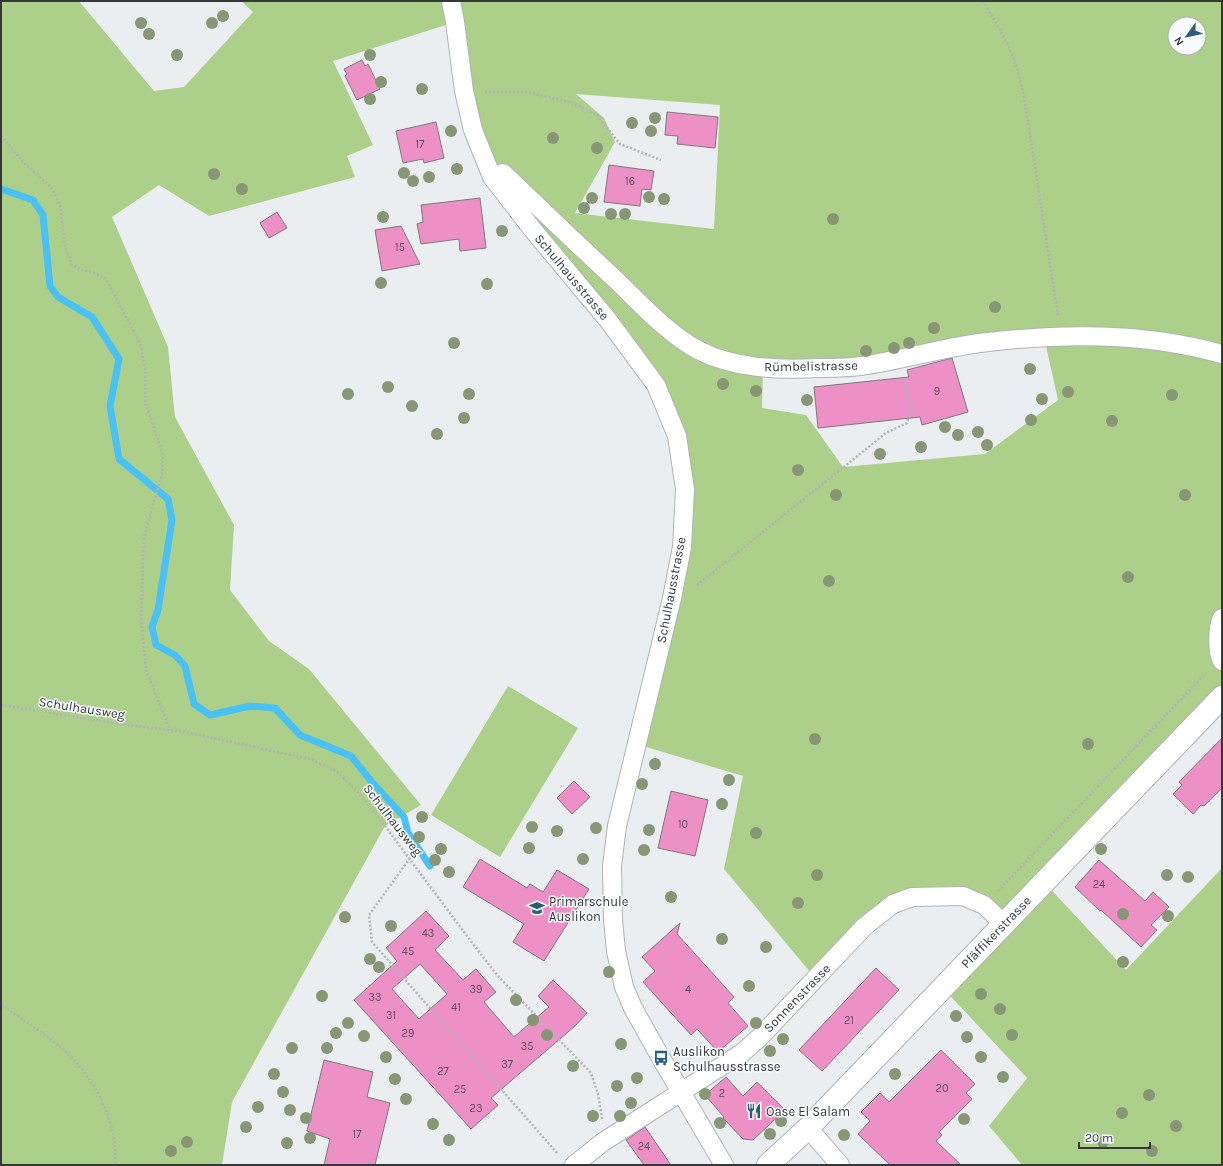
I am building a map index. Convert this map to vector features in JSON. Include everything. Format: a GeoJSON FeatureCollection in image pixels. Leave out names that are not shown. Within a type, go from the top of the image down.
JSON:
{"type":"FeatureCollection","features":[{"type":"Feature","properties":{"kind":"main road","name":"Pfäffikerstrasse"},"geometry":{"type":"LineString","coordinates":[[768,1165],[808,1128],[1222,697]]}},
{"type":"Feature","properties":{"kind":"street","name":"Schulhausstrasse"},"geometry":{"type":"LineString","coordinates":[[451,1],[464,91],[473,130],[492,178],[608,320],[656,385],[678,436],[685,489],[682,547],[672,598],[617,826],[612,866],[612,897],[616,951],[624,987],[643,1028],[724,1165]]}},
{"type":"Feature","properties":{"kind":"street","name":"Rümbelistrasse"},"geometry":{"type":"LineString","coordinates":[[492,178],[503,173],[663,324],[681,339],[716,358],[740,364],[797,369],[865,366],[979,343],[1061,336],[1154,340],[1200,348],[1222,354]]}},
{"type":"Feature","properties":{"kind":"street"},"geometry":{"type":"LineString","coordinates":[[1221,660],[1218,640],[1222,618]]}},
{"type":"Feature","properties":{"kind":"street","name":"Sonnenstrasse"},"geometry":{"type":"LineString","coordinates":[[567,1161],[603,1142],[742,1053],[760,1037],[865,926],[894,904],[912,897],[963,896],[984,905],[1004,924]]}},
{"type":"Feature","properties":{"kind":"street"},"geometry":{"type":"LineString","coordinates":[[808,1128],[840,1165]]}},
{"type":"Feature","properties":{"kind":"path"},"geometry":{"type":"LineString","coordinates":[[983,1],[1007,43],[1015,62],[1020,80],[1061,336]]}},
{"type":"Feature","properties":{"kind":"path"},"geometry":{"type":"LineString","coordinates":[[464,91],[526,92],[570,102],[596,114],[620,144],[660,160]]}},
{"type":"Feature","properties":{"kind":"path"},"geometry":{"type":"LineString","coordinates":[[1,136],[24,163],[52,188],[60,205],[65,246],[72,265],[106,279],[121,304],[140,343],[145,368],[145,402],[163,455],[162,474],[144,537],[141,616],[146,670],[170,730]]}},
{"type":"Feature","properties":{"kind":"path"},"geometry":{"type":"LineString","coordinates":[[672,598],[680,599],[886,433],[907,423],[911,409],[900,359]]}},
{"type":"Feature","properties":{"kind":"path"},"geometry":{"type":"LineString","coordinates":[[984,905],[1221,660]]}},
{"type":"Feature","properties":{"kind":"path","name":"Schulhausweg"},"geometry":{"type":"LineString","coordinates":[[1,705],[113,723],[185,732],[310,759],[336,771],[356,790],[410,858],[470,940],[498,975],[591,1073],[598,1094],[603,1142]]}},
{"type":"Feature","properties":{"kind":"path"},"geometry":{"type":"LineString","coordinates":[[410,858],[369,914],[372,942],[567,1161]]}},
{"type":"Feature","properties":{"kind":"path"},"geometry":{"type":"LineString","coordinates":[[1,1004],[62,1049],[82,1070],[100,1095],[111,1121],[116,1152],[115,1165]]}},
{"type":"Feature","properties":{"kind":"green space"},"geometry":{"type":"Polygon","coordinates":[[[1,1],[79,1],[154,91],[184,87],[253,12],[241,1],[1222,1],[1222,697],[1044,882],[1126,970],[1222,868],[1222,1165],[1022,1165],[989,1126],[1027,1078],[943,988],[1004,924],[984,905],[912,897],[816,979],[724,869],[743,776],[636,744],[685,489],[655,385],[492,177],[455,22],[333,61],[373,145],[347,156],[355,177],[209,216],[159,185],[112,217],[168,347],[175,417],[234,525],[230,590],[269,641],[309,669],[421,805],[385,826],[232,1102],[222,1165],[1,1165],[1,1]],[[576,94],[604,118],[615,142],[575,213],[714,229],[720,105],[576,94]],[[1044,337],[865,366],[763,367],[762,408],[806,415],[843,467],[985,454],[1058,400],[1044,337]]]}},
{"type":"Feature","properties":{"kind":"green space"},"geometry":{"type":"Polygon","coordinates":[[[508,686],[578,728],[500,857],[431,815],[508,686]]]}},
{"type":"Feature","properties":{"kind":"building"},"geometry":{"type":"Polygon","coordinates":[[[362,60],[365,66],[368,64],[380,89],[357,100],[345,76],[347,74],[344,69],[362,60]]]}},
{"type":"Feature","properties":{"kind":"building"},"geometry":{"type":"Polygon","coordinates":[[[667,112],[718,117],[715,148],[677,144],[678,136],[665,135],[667,112]]]}},
{"type":"Feature","properties":{"kind":"building"},"geometry":{"type":"Polygon","coordinates":[[[436,122],[444,158],[424,163],[423,159],[403,163],[396,131],[436,122]]]}},
{"type":"Feature","properties":{"kind":"building"},"geometry":{"type":"Polygon","coordinates":[[[609,165],[654,171],[651,190],[642,189],[640,206],[604,202],[609,165]]]}},
{"type":"Feature","properties":{"kind":"building"},"geometry":{"type":"Polygon","coordinates":[[[480,198],[486,248],[460,251],[459,239],[421,244],[417,224],[423,222],[421,205],[480,198]]]}},
{"type":"Feature","properties":{"kind":"building"},"geometry":{"type":"Polygon","coordinates":[[[277,212],[287,228],[269,238],[260,223],[277,212]]]}},
{"type":"Feature","properties":{"kind":"building"},"geometry":{"type":"Polygon","coordinates":[[[401,226],[420,264],[382,271],[375,230],[401,226]]]}},
{"type":"Feature","properties":{"kind":"building"},"geometry":{"type":"Polygon","coordinates":[[[952,358],[968,412],[922,425],[920,417],[818,428],[814,387],[909,377],[907,370],[952,358]]]}},
{"type":"Feature","properties":{"kind":"building"},"geometry":{"type":"Polygon","coordinates":[[[1222,738],[1222,788],[1204,806],[1201,805],[1193,814],[1173,794],[1182,785],[1179,782],[1222,738]]]}},
{"type":"Feature","properties":{"kind":"building"},"geometry":{"type":"Polygon","coordinates":[[[574,781],[590,797],[572,814],[557,798],[574,781]]]}},
{"type":"Feature","properties":{"kind":"building"},"geometry":{"type":"Polygon","coordinates":[[[671,791],[708,800],[695,856],[658,848],[671,791]]]}},
{"type":"Feature","properties":{"kind":"building","name":"Primarschule Auslikon"},"geometry":{"type":"Polygon","coordinates":[[[480,859],[527,888],[530,884],[543,892],[557,870],[589,889],[544,961],[513,942],[524,924],[463,887],[480,859]]]}},
{"type":"Feature","properties":{"kind":"building"},"geometry":{"type":"Polygon","coordinates":[[[1099,860],[1145,901],[1153,892],[1169,907],[1151,925],[1157,930],[1141,947],[1075,887],[1099,860]]]}},
{"type":"Feature","properties":{"kind":"building"},"geometry":{"type":"Polygon","coordinates":[[[426,911],[449,936],[435,950],[463,980],[476,969],[496,992],[484,1002],[514,1037],[549,1007],[538,996],[553,980],[587,1013],[575,1026],[491,1098],[498,1105],[471,1129],[354,1000],[397,961],[386,948],[426,911]],[[420,964],[392,989],[419,1019],[447,994],[420,964]]]}},
{"type":"Feature","properties":{"kind":"building"},"geometry":{"type":"Polygon","coordinates":[[[680,923],[677,934],[734,997],[728,1003],[748,1026],[718,1052],[697,1029],[691,1035],[643,982],[655,971],[642,957],[680,923]]]}},
{"type":"Feature","properties":{"kind":"building"},"geometry":{"type":"Polygon","coordinates":[[[876,968],[899,990],[822,1071],[799,1050],[876,968]]]}},
{"type":"Feature","properties":{"kind":"building"},"geometry":{"type":"Polygon","coordinates":[[[941,1050],[975,1084],[966,1093],[972,1099],[939,1132],[942,1135],[936,1141],[961,1165],[890,1165],[858,1134],[870,1121],[861,1112],[880,1093],[889,1102],[941,1050]]]}},
{"type":"Feature","properties":{"kind":"building"},"geometry":{"type":"Polygon","coordinates":[[[324,1060],[373,1072],[367,1097],[390,1103],[375,1165],[324,1165],[330,1139],[307,1131],[324,1060]]]}},
{"type":"Feature","properties":{"kind":"building"},"geometry":{"type":"Polygon","coordinates":[[[726,1077],[743,1096],[757,1082],[785,1110],[753,1140],[743,1139],[723,1118],[724,1117],[705,1095],[726,1077]]]}},
{"type":"Feature","properties":{"kind":"building"},"geometry":{"type":"Polygon","coordinates":[[[645,1127],[671,1165],[644,1165],[626,1140],[645,1127]]]}},
{"type":"Feature","properties":{"kind":"waterway"},"geometry":{"type":"LineString","coordinates":[[1,189],[33,200],[43,215],[50,286],[58,297],[92,317],[119,359],[110,406],[119,459],[168,499],[172,520],[158,610],[152,627],[156,645],[175,655],[185,666],[194,704],[210,715],[250,706],[275,708],[300,735],[351,756],[371,781],[404,817],[408,833],[430,866]]}},
{"type":"Feature","properties":{"kind":"place","name":"Primarschule Auslikon"},"geometry":{"type":"Point","coordinates":[537,908]}},
{"type":"Feature","properties":{"kind":"place","name":"Auslikon Schulhausstrasse"},"geometry":{"type":"Point","coordinates":[661,1058]}},
{"type":"Feature","properties":{"kind":"place","name":"Oase El Salam"},"geometry":{"type":"Point","coordinates":[754,1111]}}]}
